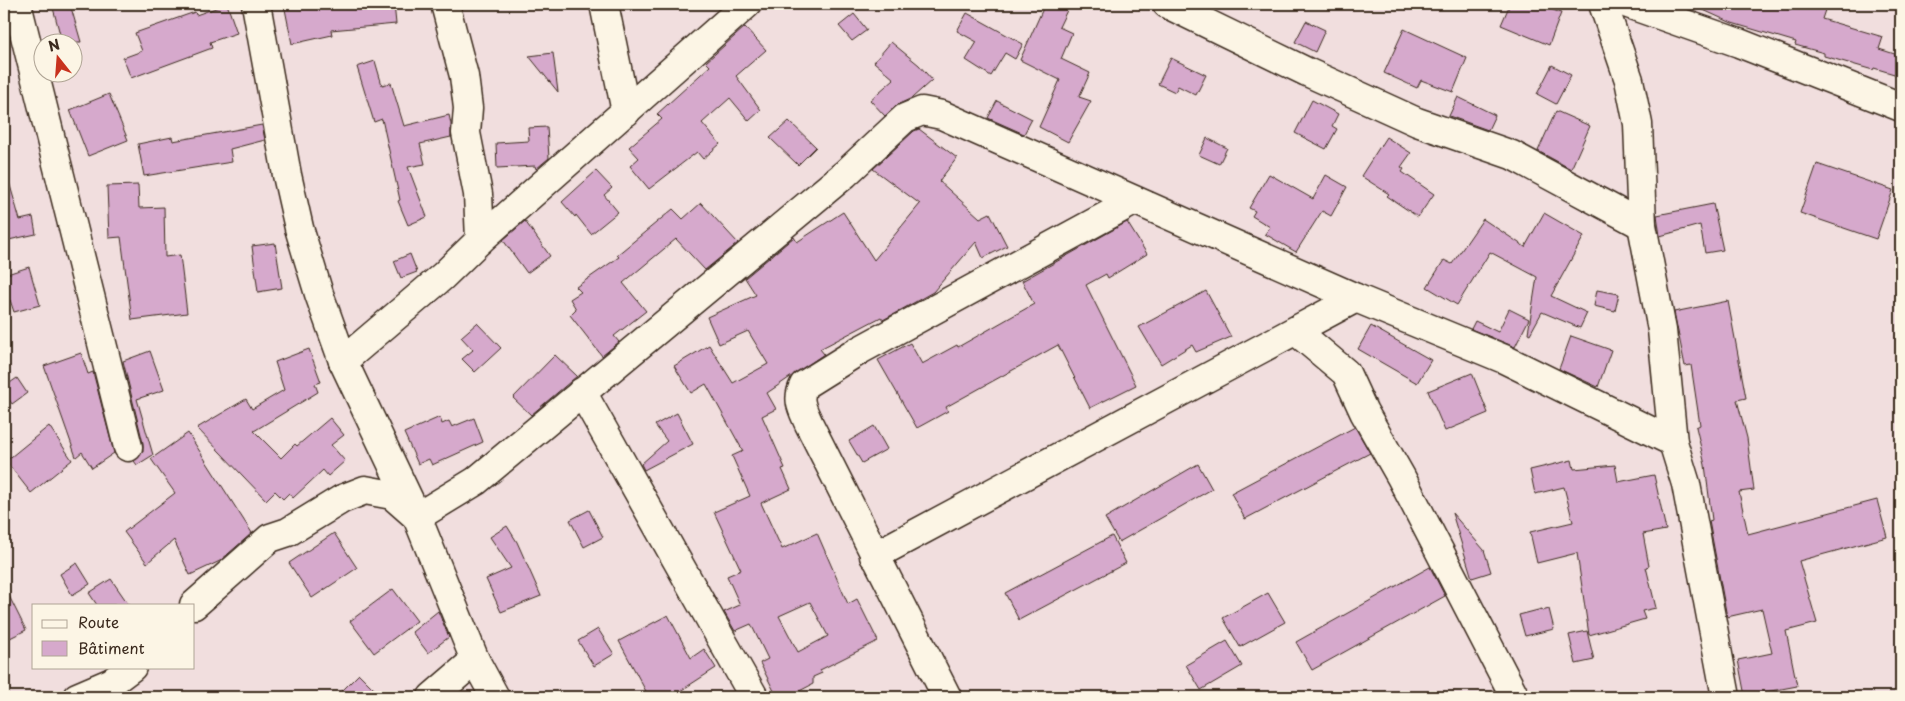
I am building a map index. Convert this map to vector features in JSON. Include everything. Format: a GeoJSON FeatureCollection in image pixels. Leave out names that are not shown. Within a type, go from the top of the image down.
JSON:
{"type":"FeatureCollection","features":[{"type":"Feature","properties":{"kind":"street"},"geometry":{"type":"LineString","coordinates":[[17,4],[128,447]]}},
{"type":"Feature","properties":{"kind":"street"},"geometry":{"type":"LineString","coordinates":[[256,4],[287,175],[299,228],[343,361],[417,517],[475,660],[495,697]]}},
{"type":"Feature","properties":{"kind":"street"},"geometry":{"type":"LineString","coordinates":[[445,4],[464,76],[468,108],[466,133],[478,194],[480,240]]}},
{"type":"Feature","properties":{"kind":"street"},"geometry":{"type":"LineString","coordinates":[[604,4],[626,112]]}},
{"type":"Feature","properties":{"kind":"street"},"geometry":{"type":"LineString","coordinates":[[343,361],[444,276],[480,240],[748,4]]}},
{"type":"Feature","properties":{"kind":"street"},"geometry":{"type":"LineString","coordinates":[[1167,4],[1417,122],[1512,155],[1642,225]]}},
{"type":"Feature","properties":{"kind":"street"},"geometry":{"type":"LineString","coordinates":[[1603,4],[1629,80],[1638,124],[1642,225],[1662,330],[1673,442],[1686,484],[1726,697]]}},
{"type":"Feature","properties":{"kind":"street"},"geometry":{"type":"LineString","coordinates":[[1628,4],[1739,43],[1901,107]]}},
{"type":"Feature","properties":{"kind":"street"},"geometry":{"type":"LineString","coordinates":[[417,517],[491,469],[845,174],[905,118],[916,113],[931,111],[1356,298],[1504,358],[1673,442]]}},
{"type":"Feature","properties":{"kind":"street"},"geometry":{"type":"LineString","coordinates":[[947,697],[874,556],[800,402],[799,393],[804,385],[860,350],[1134,201]]}},
{"type":"Feature","properties":{"kind":"street"},"geometry":{"type":"LineString","coordinates":[[874,556],[1356,298]]}},
{"type":"Feature","properties":{"kind":"street"},"geometry":{"type":"LineString","coordinates":[[1296,331],[1346,373],[1364,412],[1402,477],[1515,697]]}},
{"type":"Feature","properties":{"kind":"street"},"geometry":{"type":"LineString","coordinates":[[582,392],[754,697]]}},
{"type":"Feature","properties":{"kind":"street"},"geometry":{"type":"LineString","coordinates":[[195,604],[270,538],[288,532],[342,499],[365,490],[392,495],[417,517]]}},
{"type":"Feature","properties":{"kind":"street"},"geometry":{"type":"LineString","coordinates":[[432,697],[475,660]]}},
{"type":"Feature","properties":{"kind":"street"},"geometry":{"type":"LineString","coordinates":[[78,697],[112,682],[131,668]]}},
{"type":"Feature","properties":{"kind":"building"},"geometry":{"type":"Polygon","coordinates":[[[52,4],[70,4],[78,32],[59,32],[52,4]]]}},
{"type":"Feature","properties":{"kind":"building"},"geometry":{"type":"Polygon","coordinates":[[[227,4],[237,33],[210,42],[212,48],[131,78],[123,58],[142,51],[135,33],[195,12],[196,15],[227,4]]]}},
{"type":"Feature","properties":{"kind":"building"},"geometry":{"type":"Polygon","coordinates":[[[284,4],[394,4],[396,24],[331,30],[332,35],[292,44],[284,4]]]}},
{"type":"Feature","properties":{"kind":"building"},"geometry":{"type":"Polygon","coordinates":[[[1045,4],[1070,4],[1059,27],[1072,33],[1061,59],[1090,73],[1079,97],[1091,101],[1068,142],[1039,127],[1060,80],[1020,60],[1045,4]]]}},
{"type":"Feature","properties":{"kind":"building"},"geometry":{"type":"Polygon","coordinates":[[[1510,4],[1537,4],[1561,13],[1549,45],[1501,25],[1510,4]]]}},
{"type":"Feature","properties":{"kind":"building"},"geometry":{"type":"Polygon","coordinates":[[[1690,4],[1770,4],[1791,10],[1792,4],[1827,4],[1822,19],[1883,37],[1879,49],[1901,56],[1901,76],[1824,56],[1824,53],[1795,45],[1796,42],[1732,23],[1690,4]]]}},
{"type":"Feature","properties":{"kind":"building"},"geometry":{"type":"Polygon","coordinates":[[[967,13],[1023,44],[1015,59],[1005,53],[991,76],[966,60],[977,42],[957,31],[967,13]]]}},
{"type":"Feature","properties":{"kind":"building"},"geometry":{"type":"Polygon","coordinates":[[[854,14],[867,30],[852,41],[839,26],[854,14]]]}},
{"type":"Feature","properties":{"kind":"building"},"geometry":{"type":"Polygon","coordinates":[[[1306,21],[1325,30],[1315,52],[1295,42],[1306,21]]]}},
{"type":"Feature","properties":{"kind":"building"},"geometry":{"type":"Polygon","coordinates":[[[745,27],[766,50],[736,76],[761,110],[749,121],[730,98],[702,123],[720,144],[703,159],[697,152],[649,189],[630,166],[639,158],[629,147],[662,119],[657,114],[710,66],[706,62],[745,27]]]}},
{"type":"Feature","properties":{"kind":"building"},"geometry":{"type":"Polygon","coordinates":[[[1404,29],[1467,58],[1453,92],[1421,80],[1417,88],[1384,73],[1404,29]]]}},
{"type":"Feature","properties":{"kind":"building"},"geometry":{"type":"Polygon","coordinates":[[[891,42],[919,65],[932,80],[912,98],[899,104],[885,116],[870,100],[894,79],[874,62],[891,42]]]}},
{"type":"Feature","properties":{"kind":"building"},"geometry":{"type":"Polygon","coordinates":[[[553,53],[558,92],[529,56],[553,53]]]}},
{"type":"Feature","properties":{"kind":"building"},"geometry":{"type":"Polygon","coordinates":[[[1171,58],[1206,75],[1196,95],[1178,86],[1175,92],[1158,84],[1171,58]]]}},
{"type":"Feature","properties":{"kind":"building"},"geometry":{"type":"Polygon","coordinates":[[[375,61],[382,85],[391,83],[404,126],[449,115],[451,124],[451,137],[420,144],[425,164],[408,167],[427,217],[408,225],[398,201],[400,200],[382,119],[374,122],[357,67],[375,61]]]}},
{"type":"Feature","properties":{"kind":"building"},"geometry":{"type":"Polygon","coordinates":[[[1552,65],[1571,75],[1556,104],[1537,94],[1552,65]]]}},
{"type":"Feature","properties":{"kind":"building"},"geometry":{"type":"Polygon","coordinates":[[[109,94],[128,140],[88,156],[70,110],[109,94]]]}},
{"type":"Feature","properties":{"kind":"building"},"geometry":{"type":"Polygon","coordinates":[[[1458,97],[1495,115],[1488,130],[1449,116],[1458,97]]]}},
{"type":"Feature","properties":{"kind":"building"},"geometry":{"type":"Polygon","coordinates":[[[1312,100],[1338,114],[1332,126],[1337,129],[1326,149],[1295,133],[1312,100]]]}},
{"type":"Feature","properties":{"kind":"building"},"geometry":{"type":"Polygon","coordinates":[[[997,101],[1032,119],[1024,134],[988,118],[997,101]]]}},
{"type":"Feature","properties":{"kind":"building"},"geometry":{"type":"Polygon","coordinates":[[[1556,111],[1590,126],[1571,169],[1538,151],[1556,111]]]}},
{"type":"Feature","properties":{"kind":"building"},"geometry":{"type":"Polygon","coordinates":[[[789,121],[816,147],[798,165],[770,138],[789,121]]]}},
{"type":"Feature","properties":{"kind":"building"},"geometry":{"type":"Polygon","coordinates":[[[262,125],[265,140],[230,149],[232,162],[144,176],[138,144],[172,137],[173,141],[262,125]]]}},
{"type":"Feature","properties":{"kind":"building"},"geometry":{"type":"Polygon","coordinates":[[[547,127],[549,158],[536,169],[535,166],[497,168],[496,143],[529,141],[528,128],[547,127]]]}},
{"type":"Feature","properties":{"kind":"building"},"geometry":{"type":"Polygon","coordinates":[[[919,129],[957,158],[939,181],[980,218],[990,213],[1007,246],[983,258],[976,242],[933,292],[883,320],[881,317],[820,349],[824,354],[767,393],[776,409],[762,416],[785,468],[782,469],[791,489],[761,503],[782,549],[817,533],[848,604],[857,599],[878,641],[820,670],[822,673],[813,677],[813,684],[788,697],[777,697],[760,663],[768,659],[751,624],[735,631],[724,612],[740,605],[727,576],[741,570],[714,512],[750,496],[732,456],[743,451],[706,384],[691,393],[674,366],[709,345],[733,383],[768,364],[748,331],[719,344],[707,317],[756,295],[745,278],[794,237],[797,242],[843,212],[874,260],[920,204],[873,169],[914,131],[919,129]],[[810,602],[779,616],[798,652],[828,636],[810,602]]]}},
{"type":"Feature","properties":{"kind":"building"},"geometry":{"type":"Polygon","coordinates":[[[1386,137],[1411,153],[1401,167],[1404,169],[1402,172],[1434,194],[1418,217],[1387,196],[1389,194],[1361,176],[1386,137]]]}},
{"type":"Feature","properties":{"kind":"building"},"geometry":{"type":"Polygon","coordinates":[[[1207,138],[1227,148],[1219,164],[1199,155],[1207,138]]]}},
{"type":"Feature","properties":{"kind":"building"},"geometry":{"type":"Polygon","coordinates":[[[1817,164],[1893,190],[1876,239],[1800,213],[1817,164]]]}},
{"type":"Feature","properties":{"kind":"building"},"geometry":{"type":"Polygon","coordinates":[[[596,171],[612,188],[604,195],[618,212],[591,234],[576,215],[575,217],[562,202],[596,171]]]}},
{"type":"Feature","properties":{"kind":"building"},"geometry":{"type":"Polygon","coordinates":[[[1269,174],[1313,199],[1326,175],[1347,187],[1331,216],[1322,211],[1296,252],[1265,234],[1270,227],[1252,216],[1255,211],[1249,208],[1269,174]]]}},
{"type":"Feature","properties":{"kind":"building"},"geometry":{"type":"Polygon","coordinates":[[[4,182],[9,182],[20,220],[33,217],[36,234],[4,241],[4,182]]]}},
{"type":"Feature","properties":{"kind":"building"},"geometry":{"type":"Polygon","coordinates":[[[138,185],[139,208],[164,207],[165,257],[180,255],[187,313],[132,320],[121,237],[109,238],[107,186],[138,185]]]}},
{"type":"Feature","properties":{"kind":"building"},"geometry":{"type":"Polygon","coordinates":[[[701,203],[738,243],[705,270],[676,239],[623,283],[646,311],[614,336],[619,342],[602,356],[570,315],[576,309],[570,299],[581,292],[576,287],[619,257],[617,255],[673,209],[683,219],[701,203]]]}},
{"type":"Feature","properties":{"kind":"building"},"geometry":{"type":"Polygon","coordinates":[[[1713,204],[1723,250],[1705,253],[1700,225],[1660,236],[1657,215],[1713,204]]]}},
{"type":"Feature","properties":{"kind":"building"},"geometry":{"type":"Polygon","coordinates":[[[1544,213],[1584,236],[1551,296],[1587,313],[1580,328],[1542,312],[1530,334],[1528,333],[1537,277],[1490,252],[1457,305],[1427,287],[1444,260],[1452,264],[1483,219],[1525,247],[1544,213]]]}},
{"type":"Feature","properties":{"kind":"building"},"geometry":{"type":"Polygon","coordinates":[[[525,221],[550,256],[527,273],[503,240],[525,221]]]}},
{"type":"Feature","properties":{"kind":"building"},"geometry":{"type":"Polygon","coordinates":[[[1127,222],[1147,254],[1108,278],[1106,274],[1086,285],[1136,385],[1090,408],[1058,345],[946,407],[948,411],[917,428],[878,360],[910,343],[922,364],[957,345],[958,347],[1034,304],[1022,281],[1127,222]]]}},
{"type":"Feature","properties":{"kind":"building"},"geometry":{"type":"Polygon","coordinates":[[[275,243],[282,288],[258,292],[252,246],[275,243]]]}},
{"type":"Feature","properties":{"kind":"building"},"geometry":{"type":"Polygon","coordinates":[[[410,254],[417,272],[401,278],[394,261],[410,254]]]}},
{"type":"Feature","properties":{"kind":"building"},"geometry":{"type":"Polygon","coordinates":[[[29,267],[40,305],[14,312],[10,300],[4,302],[4,275],[29,267]]]}},
{"type":"Feature","properties":{"kind":"building"},"geometry":{"type":"Polygon","coordinates":[[[1597,290],[1619,294],[1615,311],[1594,306],[1597,290]]]}},
{"type":"Feature","properties":{"kind":"building"},"geometry":{"type":"Polygon","coordinates":[[[1206,291],[1231,337],[1196,352],[1192,345],[1161,364],[1139,327],[1206,291]]]}},
{"type":"Feature","properties":{"kind":"building"},"geometry":{"type":"Polygon","coordinates":[[[1728,301],[1746,398],[1737,400],[1747,438],[1754,490],[1739,492],[1748,534],[1877,500],[1887,537],[1799,561],[1817,623],[1786,631],[1797,686],[1745,696],[1738,660],[1772,653],[1762,609],[1727,617],[1709,521],[1712,520],[1705,465],[1696,427],[1700,425],[1691,365],[1685,366],[1674,312],[1728,301]]]}},
{"type":"Feature","properties":{"kind":"building"},"geometry":{"type":"Polygon","coordinates":[[[1509,309],[1529,319],[1515,347],[1471,329],[1475,321],[1498,332],[1509,309]]]}},
{"type":"Feature","properties":{"kind":"building"},"geometry":{"type":"Polygon","coordinates":[[[477,323],[501,348],[475,372],[462,359],[473,350],[461,337],[477,323]]]}},
{"type":"Feature","properties":{"kind":"building"},"geometry":{"type":"Polygon","coordinates":[[[1371,326],[1431,360],[1417,383],[1358,349],[1371,326]]]}},
{"type":"Feature","properties":{"kind":"building"},"geometry":{"type":"Polygon","coordinates":[[[1571,336],[1611,350],[1598,387],[1559,369],[1571,336]]]}},
{"type":"Feature","properties":{"kind":"building"},"geometry":{"type":"Polygon","coordinates":[[[309,349],[321,382],[315,384],[318,392],[254,431],[281,458],[295,444],[297,446],[330,418],[344,435],[331,445],[345,461],[328,476],[323,470],[293,498],[289,493],[283,499],[275,491],[266,500],[197,428],[246,399],[252,409],[284,390],[275,362],[309,349]]]}},
{"type":"Feature","properties":{"kind":"building"},"geometry":{"type":"Polygon","coordinates":[[[150,351],[164,390],[137,399],[153,455],[137,465],[134,461],[143,452],[143,443],[123,361],[150,351]]]}},
{"type":"Feature","properties":{"kind":"building"},"geometry":{"type":"Polygon","coordinates":[[[81,353],[88,374],[93,372],[114,453],[92,468],[82,452],[76,457],[44,366],[81,353]]]}},
{"type":"Feature","properties":{"kind":"building"},"geometry":{"type":"Polygon","coordinates":[[[555,355],[577,376],[531,415],[513,398],[555,355]]]}},
{"type":"Feature","properties":{"kind":"building"},"geometry":{"type":"Polygon","coordinates":[[[1472,373],[1488,413],[1445,431],[1428,391],[1472,373]]]}},
{"type":"Feature","properties":{"kind":"building"},"geometry":{"type":"Polygon","coordinates":[[[17,378],[27,393],[12,404],[4,392],[4,387],[17,378]]]}},
{"type":"Feature","properties":{"kind":"building"},"geometry":{"type":"Polygon","coordinates":[[[677,413],[693,444],[644,470],[641,464],[667,441],[655,425],[677,413]]]}},
{"type":"Feature","properties":{"kind":"building"},"geometry":{"type":"Polygon","coordinates":[[[440,417],[442,424],[449,421],[452,427],[474,418],[483,442],[432,465],[429,459],[418,464],[404,433],[440,417]]]}},
{"type":"Feature","properties":{"kind":"building"},"geometry":{"type":"Polygon","coordinates":[[[49,426],[72,460],[31,493],[6,461],[49,426]]]}},
{"type":"Feature","properties":{"kind":"building"},"geometry":{"type":"Polygon","coordinates":[[[874,426],[887,449],[862,463],[849,441],[874,426]]]}},
{"type":"Feature","properties":{"kind":"building"},"geometry":{"type":"Polygon","coordinates":[[[1355,427],[1370,453],[1245,519],[1231,493],[1355,427]]]}},
{"type":"Feature","properties":{"kind":"building"},"geometry":{"type":"Polygon","coordinates":[[[188,433],[252,533],[220,561],[190,575],[174,540],[147,563],[124,532],[175,493],[151,459],[188,433]]]}},
{"type":"Feature","properties":{"kind":"building"},"geometry":{"type":"Polygon","coordinates":[[[1572,460],[1574,469],[1615,465],[1618,482],[1654,475],[1666,530],[1643,534],[1649,566],[1646,567],[1656,608],[1642,611],[1645,619],[1589,635],[1577,553],[1537,563],[1530,532],[1573,522],[1564,487],[1535,494],[1530,470],[1572,460]]]}},
{"type":"Feature","properties":{"kind":"building"},"geometry":{"type":"Polygon","coordinates":[[[1198,464],[1212,489],[1119,542],[1105,518],[1198,464]]]}},
{"type":"Feature","properties":{"kind":"building"},"geometry":{"type":"Polygon","coordinates":[[[589,510],[603,537],[584,547],[570,520],[589,510]]]}},
{"type":"Feature","properties":{"kind":"building"},"geometry":{"type":"Polygon","coordinates":[[[1452,513],[1484,550],[1491,572],[1472,578],[1452,513]]]}},
{"type":"Feature","properties":{"kind":"building"},"geometry":{"type":"Polygon","coordinates":[[[507,526],[517,542],[541,596],[501,612],[486,579],[511,568],[490,537],[507,526]]]}},
{"type":"Feature","properties":{"kind":"building"},"geometry":{"type":"Polygon","coordinates":[[[334,533],[357,568],[312,598],[289,563],[334,533]]]}},
{"type":"Feature","properties":{"kind":"building"},"geometry":{"type":"Polygon","coordinates":[[[1112,536],[1126,563],[1019,620],[1005,593],[1112,536]]]}},
{"type":"Feature","properties":{"kind":"building"},"geometry":{"type":"Polygon","coordinates":[[[77,563],[90,584],[72,595],[60,574],[77,563]]]}},
{"type":"Feature","properties":{"kind":"building"},"geometry":{"type":"Polygon","coordinates":[[[1430,567],[1445,596],[1312,670],[1296,642],[1430,567]]]}},
{"type":"Feature","properties":{"kind":"building"},"geometry":{"type":"Polygon","coordinates":[[[111,579],[128,604],[96,604],[89,593],[111,579]]]}},
{"type":"Feature","properties":{"kind":"building"},"geometry":{"type":"Polygon","coordinates":[[[4,586],[26,630],[4,641],[4,586]]]}},
{"type":"Feature","properties":{"kind":"building"},"geometry":{"type":"Polygon","coordinates":[[[393,589],[417,621],[374,653],[350,621],[393,589]]]}},
{"type":"Feature","properties":{"kind":"building"},"geometry":{"type":"Polygon","coordinates":[[[1268,593],[1285,622],[1240,647],[1223,618],[1268,593]]]}},
{"type":"Feature","properties":{"kind":"building"},"geometry":{"type":"Polygon","coordinates":[[[1542,609],[1542,611],[1549,609],[1554,629],[1525,636],[1519,615],[1542,609]]]}},
{"type":"Feature","properties":{"kind":"building"},"geometry":{"type":"Polygon","coordinates":[[[438,611],[449,637],[428,653],[412,632],[438,611]]]}},
{"type":"Feature","properties":{"kind":"building"},"geometry":{"type":"Polygon","coordinates":[[[668,615],[691,658],[704,649],[716,668],[671,697],[649,697],[619,641],[668,615]]]}},
{"type":"Feature","properties":{"kind":"building"},"geometry":{"type":"Polygon","coordinates":[[[598,629],[614,654],[594,666],[578,641],[598,629]]]}},
{"type":"Feature","properties":{"kind":"building"},"geometry":{"type":"Polygon","coordinates":[[[1587,631],[1594,660],[1576,664],[1569,635],[1587,631]]]}},
{"type":"Feature","properties":{"kind":"building"},"geometry":{"type":"Polygon","coordinates":[[[1227,641],[1242,666],[1201,690],[1186,665],[1227,641]]]}},
{"type":"Feature","properties":{"kind":"building"},"geometry":{"type":"Polygon","coordinates":[[[359,674],[382,697],[336,697],[359,674]]]}}]}
